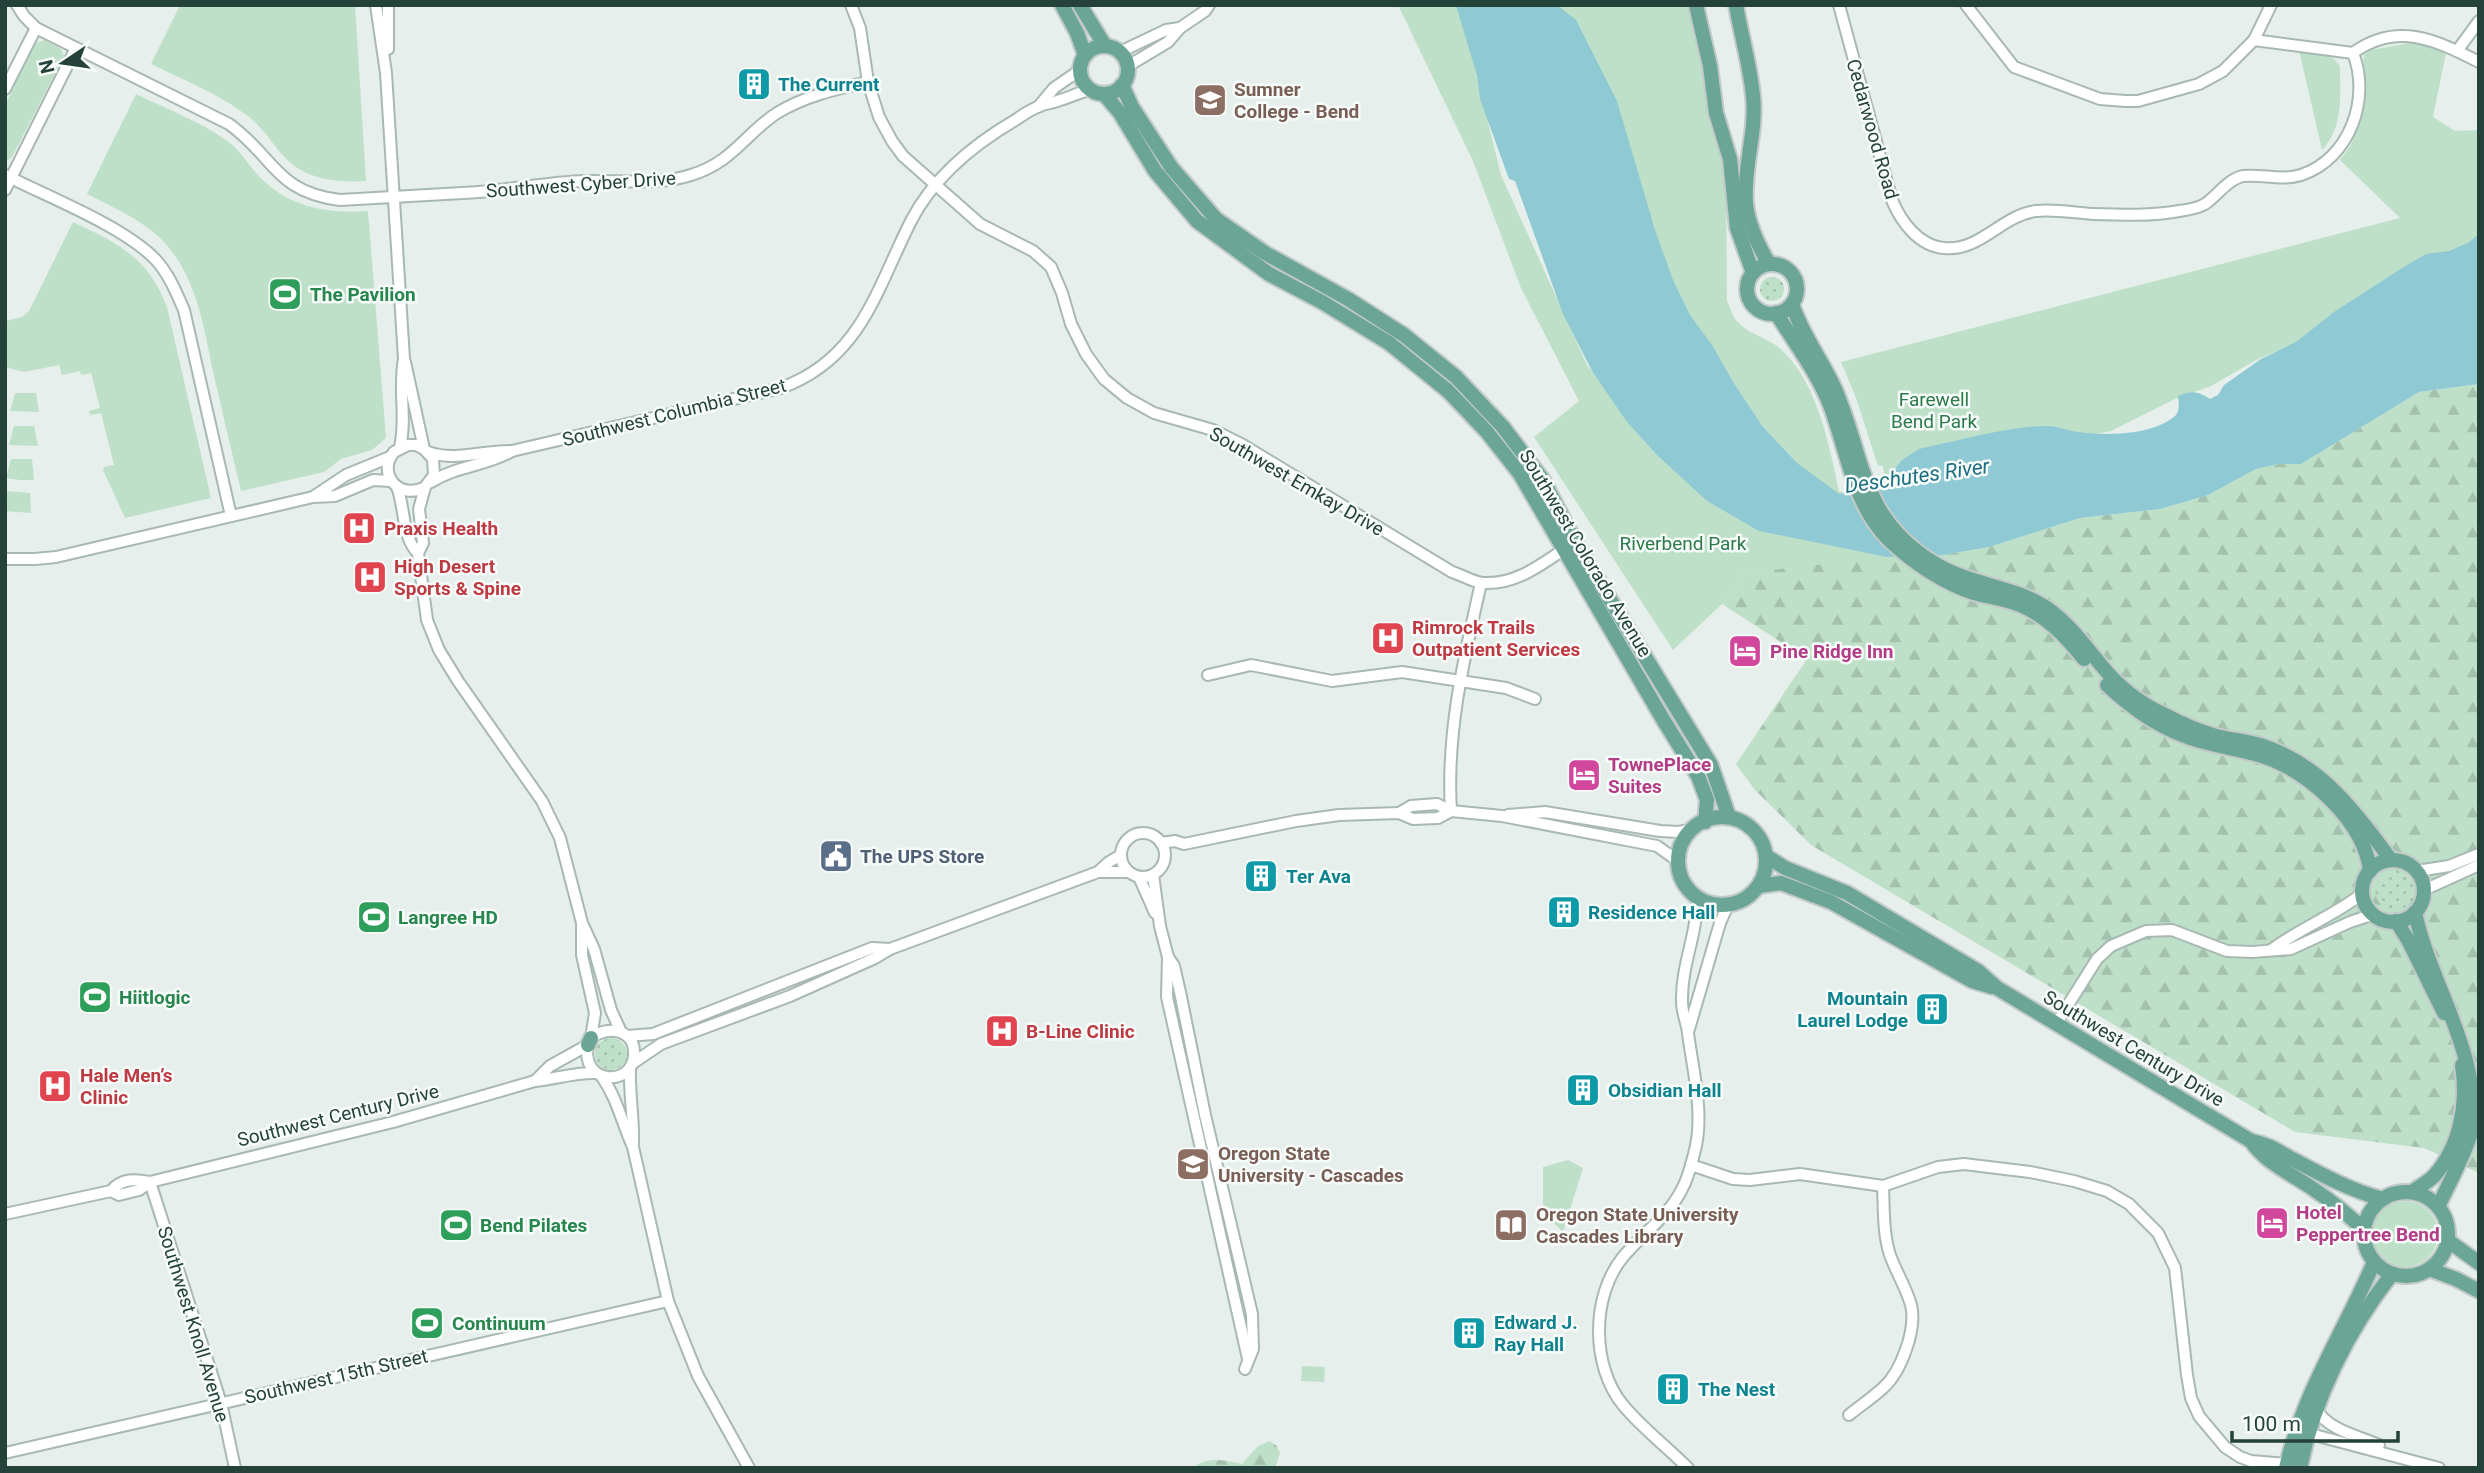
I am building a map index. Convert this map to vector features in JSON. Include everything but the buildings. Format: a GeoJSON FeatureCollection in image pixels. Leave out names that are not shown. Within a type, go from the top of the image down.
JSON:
{"type":"FeatureCollection","features":[{"type":"Feature","properties":{"kind":"main road"},"geometry":{"type":"LineString","coordinates":[[1062,5],[1077,33],[1084,55],[1080,70],[1085,85],[1097,92],[1111,93],[1122,85],[1128,66],[1120,52],[1105,46],[1090,50],[1084,55]]}},
{"type":"Feature","properties":{"kind":"main road"},"geometry":{"type":"LineString","coordinates":[[1080,5],[1105,46]]}},
{"type":"Feature","properties":{"kind":"main road"},"geometry":{"type":"LineString","coordinates":[[1696,5],[1710,66],[1716,113],[1731,159],[1737,229],[1752,273],[1749,298],[1760,310],[1776,313],[1792,304],[1796,297],[1796,280],[1785,267],[1769,264],[1752,273]]}},
{"type":"Feature","properties":{"kind":"main road"},"geometry":{"type":"LineString","coordinates":[[1736,5],[1753,96],[1746,203],[1754,236],[1769,264]]}},
{"type":"Feature","properties":{"kind":"main road","name":"Southwest Colorado Avenue"},"geometry":{"type":"LineString","coordinates":[[1122,85],[1132,107],[1171,167],[1216,219],[1265,253],[1348,299],[1404,335],[1456,377],[1503,427],[1543,480],[1569,546],[1699,776],[1707,800],[1705,822]]}},
{"type":"Feature","properties":{"kind":"main road","name":"Southwest Colorado Avenue"},"geometry":{"type":"LineString","coordinates":[[1097,92],[1120,113],[1155,171],[1197,221],[1269,274],[1322,302],[1389,343],[1448,391],[1487,432],[1520,474],[1569,546],[1711,765],[1729,817]]}},
{"type":"Feature","properties":{"kind":"main road"},"geometry":{"type":"LineString","coordinates":[[1792,304],[1799,325],[1833,386],[1853,478],[1871,515],[1886,537],[1928,572],[1954,586],[2021,605],[2058,629],[2098,677],[2148,718],[2180,735],[2217,747],[2266,757],[2296,772],[2329,799],[2358,833],[2365,848],[2370,871]]}},
{"type":"Feature","properties":{"kind":"main road"},"geometry":{"type":"LineString","coordinates":[[1776,313],[1835,404],[1869,492],[1894,531],[1934,564],[1953,573],[2027,596],[2061,619],[2120,685],[2158,712],[2214,736],[2277,751],[2323,778],[2352,808],[2391,860]]}},
{"type":"Feature","properties":{"kind":"main road"},"geometry":{"type":"LineString","coordinates":[[1729,817],[1754,830],[1762,842],[1766,870],[1759,886],[1741,901],[1718,905],[1698,898],[1684,882],[1678,861],[1680,847],[1690,830],[1705,822],[1729,817]]}},
{"type":"Feature","properties":{"kind":"main road","name":"Southwest Century Drive"},"geometry":{"type":"LineString","coordinates":[[1766,856],[1785,868],[1846,893],[1978,971],[1997,988],[2251,1142],[2262,1157],[2313,1189],[2364,1230]]}},
{"type":"Feature","properties":{"kind":"main road"},"geometry":{"type":"LineString","coordinates":[[2391,860],[2401,861],[2417,871],[2424,890],[2423,898],[2415,912],[2396,921],[2388,921],[2374,914],[2368,908],[2363,893],[2365,877],[2370,871],[2376,865],[2391,860]]}},
{"type":"Feature","properties":{"kind":"main road","name":"Southwest Century Drive"},"geometry":{"type":"LineString","coordinates":[[1759,886],[1781,883],[1831,902],[1972,981],[1997,988]]}},
{"type":"Feature","properties":{"kind":"main road"},"geometry":{"type":"LineString","coordinates":[[2415,912],[2420,934],[2462,1030],[2470,1056],[2475,1088],[2471,1132],[2438,1207]]}},
{"type":"Feature","properties":{"kind":"main road"},"geometry":{"type":"LineString","coordinates":[[2396,921],[2452,1028],[2460,1049],[2465,1081],[2464,1111],[2445,1161],[2433,1177],[2412,1192]]}},
{"type":"Feature","properties":{"kind":"main road","name":"Southwest Century Drive"},"geometry":{"type":"LineString","coordinates":[[2251,1142],[2267,1144],[2358,1192],[2383,1199]]}},
{"type":"Feature","properties":{"kind":"main road"},"geometry":{"type":"LineString","coordinates":[[2412,1192],[2431,1200],[2438,1207],[2444,1217],[2447,1240],[2444,1251],[2430,1269],[2418,1275],[2405,1276],[2392,1274],[2374,1262],[2364,1241],[2364,1230],[2367,1218],[2383,1199],[2392,1194],[2412,1192]]}},
{"type":"Feature","properties":{"kind":"main road"},"geometry":{"type":"LineString","coordinates":[[2447,1240],[2479,1264]]}},
{"type":"Feature","properties":{"kind":"main road"},"geometry":{"type":"LineString","coordinates":[[2291,1466],[2323,1363],[2374,1262]]}},
{"type":"Feature","properties":{"kind":"main road"},"geometry":{"type":"LineString","coordinates":[[2430,1269],[2479,1291]]}},
{"type":"Feature","properties":{"kind":"main road"},"geometry":{"type":"LineString","coordinates":[[2303,1432],[2349,1336],[2392,1274]]}},
{"type":"Feature","properties":{"kind":"street"},"geometry":{"type":"LineString","coordinates":[[5,89],[36,28],[17,5]]}},
{"type":"Feature","properties":{"kind":"street"},"geometry":{"type":"LineString","coordinates":[[376,5],[386,73]]}},
{"type":"Feature","properties":{"kind":"street"},"geometry":{"type":"LineString","coordinates":[[388,5],[386,73],[404,359],[401,375],[403,423],[400,447]]}},
{"type":"Feature","properties":{"kind":"street","name":"Southwest Emkay Drive"},"geometry":{"type":"LineString","coordinates":[[851,5],[860,28],[868,82],[879,117],[892,141],[903,156],[985,228],[1033,251],[1052,267],[1071,324],[1086,354],[1104,379],[1128,398],[1154,413],[1213,430],[1243,445],[1452,572],[1481,583]]}},
{"type":"Feature","properties":{"kind":"street"},"geometry":{"type":"LineString","coordinates":[[1128,66],[1168,42],[1180,28],[1205,11],[1209,5]]}},
{"type":"Feature","properties":{"kind":"street","name":"Cedarwood Road"},"geometry":{"type":"LineString","coordinates":[[1839,5],[1892,200],[1899,216],[1910,229],[1929,245],[1945,248],[1962,247],[1975,242],[2032,212],[2048,210],[2093,214],[2179,211],[2204,204],[2242,176],[2287,178],[2314,169],[2338,153],[2352,125],[2360,82],[2360,68],[2353,53]]}},
{"type":"Feature","properties":{"kind":"street"},"geometry":{"type":"LineString","coordinates":[[1966,5],[2014,67],[2100,99],[2138,101],[2199,84],[2223,71],[2254,40],[2271,5]]}},
{"type":"Feature","properties":{"kind":"street"},"geometry":{"type":"LineString","coordinates":[[2457,51],[2479,21]]}},
{"type":"Feature","properties":{"kind":"street","name":"Southwest Cyber Drive"},"geometry":{"type":"LineString","coordinates":[[36,28],[229,124],[249,139],[280,177],[302,191],[341,200],[586,181],[654,182],[689,176],[722,161],[775,114],[792,105],[825,91],[868,82]]}},
{"type":"Feature","properties":{"kind":"street"},"geometry":{"type":"LineString","coordinates":[[1120,52],[1166,30],[1180,28]]}},
{"type":"Feature","properties":{"kind":"street"},"geometry":{"type":"LineString","coordinates":[[2254,40],[2353,53],[2382,38],[2407,34],[2457,51],[2479,62]]}},
{"type":"Feature","properties":{"kind":"street"},"geometry":{"type":"LineString","coordinates":[[5,190],[8,176],[76,48]]}},
{"type":"Feature","properties":{"kind":"street","name":"Southwest Columbia Street"},"geometry":{"type":"LineString","coordinates":[[1039,106],[1054,88],[1080,70]]}},
{"type":"Feature","properties":{"kind":"street","name":"Southwest Columbia Street"},"geometry":{"type":"LineString","coordinates":[[426,450],[454,457],[496,450],[512,451],[798,382],[847,344],[858,331],[911,219],[952,166],[981,141],[1039,106],[1097,92]]}},
{"type":"Feature","properties":{"kind":"street"},"geometry":{"type":"LineString","coordinates":[[8,176],[137,243],[156,261],[173,284],[184,310],[231,516]]}},
{"type":"Feature","properties":{"kind":"street"},"geometry":{"type":"LineString","coordinates":[[404,359],[410,375],[414,410],[426,450],[435,467],[419,509],[424,543],[418,553]]}},
{"type":"Feature","properties":{"kind":"street"},"geometry":{"type":"LineString","coordinates":[[313,497],[346,475],[390,457],[400,447],[416,445],[426,450]]}},
{"type":"Feature","properties":{"kind":"street","name":"Southwest Columbia Street"},"geometry":{"type":"LineString","coordinates":[[428,484],[451,472],[498,460],[512,451]]}},
{"type":"Feature","properties":{"kind":"street"},"geometry":{"type":"LineString","coordinates":[[390,457],[388,474],[404,510],[410,545],[418,553],[427,620],[439,650],[542,801],[560,838],[582,923],[594,949],[611,1010],[634,1048],[629,1091],[634,1119],[633,1147]]}},
{"type":"Feature","properties":{"kind":"street"},"geometry":{"type":"LineString","coordinates":[[5,559],[56,557],[313,497],[335,496],[373,480],[394,484],[411,492],[428,484]]}},
{"type":"Feature","properties":{"kind":"street"},"geometry":{"type":"LineString","coordinates":[[1451,811],[1449,770],[1461,681],[1481,583],[1506,581],[1527,573],[1569,546]]}},
{"type":"Feature","properties":{"kind":"street"},"geometry":{"type":"LineString","coordinates":[[1208,675],[1251,665],[1332,681],[1402,672],[1506,688],[1535,699]]}},
{"type":"Feature","properties":{"kind":"street"},"geometry":{"type":"LineString","coordinates":[[1161,843],[1175,841],[1184,844],[1296,821],[1339,815],[1399,813],[1411,806],[1437,804],[1451,811],[1502,816],[1657,846],[1678,861]]}},
{"type":"Feature","properties":{"kind":"street"},"geometry":{"type":"LineString","coordinates":[[1502,816],[1545,812],[1660,831],[1690,830]]}},
{"type":"Feature","properties":{"kind":"street"},"geometry":{"type":"LineString","coordinates":[[1098,872],[1134,874],[1153,875],[1159,870],[1165,857],[1161,843],[1150,834],[1137,834],[1126,842],[1121,855],[1122,862],[1134,874],[1160,926]]}},
{"type":"Feature","properties":{"kind":"street"},"geometry":{"type":"LineString","coordinates":[[1165,857],[1177,853],[1184,844]]}},
{"type":"Feature","properties":{"kind":"street"},"geometry":{"type":"LineString","coordinates":[[2417,871],[2449,866],[2479,854]]}},
{"type":"Feature","properties":{"kind":"street"},"geometry":{"type":"LineString","coordinates":[[599,1075],[615,1077],[661,1044],[790,996],[890,949],[1098,872],[1121,855]]}},
{"type":"Feature","properties":{"kind":"street"},"geometry":{"type":"LineString","coordinates":[[2424,890],[2479,866]]}},
{"type":"Feature","properties":{"kind":"street"},"geometry":{"type":"LineString","coordinates":[[1153,875],[1160,926],[1168,957],[1174,966],[1205,1115],[1252,1314],[1253,1349],[1247,1364]]}},
{"type":"Feature","properties":{"kind":"street"},"geometry":{"type":"LineString","coordinates":[[2271,950],[2284,940],[2344,908],[2363,893]]}},
{"type":"Feature","properties":{"kind":"street"},"geometry":{"type":"LineString","coordinates":[[1688,1468],[1622,1404],[1606,1374],[1599,1344],[1601,1310],[1609,1280],[1622,1258],[1669,1210],[1683,1189],[1699,1131],[1688,1032],[1682,1005],[1685,967],[1698,916],[1698,898]]}},
{"type":"Feature","properties":{"kind":"street"},"geometry":{"type":"LineString","coordinates":[[1688,1032],[1720,923],[1728,905]]}},
{"type":"Feature","properties":{"kind":"street"},"geometry":{"type":"LineString","coordinates":[[2056,1024],[2097,959],[2111,946],[2136,934],[2172,930],[2227,951],[2291,949],[2374,914]]}},
{"type":"Feature","properties":{"kind":"street"},"geometry":{"type":"LineString","coordinates":[[582,923],[582,955],[595,1013],[587,1061],[613,1094],[622,1125],[633,1147],[668,1301],[685,1348],[749,1468]]}},
{"type":"Feature","properties":{"kind":"street"},"geometry":{"type":"LineString","coordinates":[[589,1042],[605,1030],[624,1034],[653,1034],[872,948],[890,949]]}},
{"type":"Feature","properties":{"kind":"street"},"geometry":{"type":"LineString","coordinates":[[726,1020],[731,1010],[756,1000],[770,987]]}},
{"type":"Feature","properties":{"kind":"street","name":"Southwest Century Drive"},"geometry":{"type":"LineString","coordinates":[[535,1081],[551,1066],[589,1042]]}},
{"type":"Feature","properties":{"kind":"street","name":"Southwest Century Drive"},"geometry":{"type":"LineString","coordinates":[[5,1214],[111,1191],[118,1183],[134,1179],[150,1182],[393,1122],[535,1081],[599,1075]]}},
{"type":"Feature","properties":{"kind":"street"},"geometry":{"type":"LineString","coordinates":[[1691,1165],[1732,1179],[1750,1180],[1800,1174],[1883,1186],[1938,1167],[1964,1164],[1997,1166],[2074,1181],[2107,1191],[2129,1204],[2158,1233],[2175,1268],[2187,1376],[2199,1416],[2225,1447],[2254,1464],[2291,1466]]}},
{"type":"Feature","properties":{"kind":"street","name":"Southwest Knoll Avenue"},"geometry":{"type":"LineString","coordinates":[[150,1182],[221,1403],[236,1468]]}},
{"type":"Feature","properties":{"kind":"street"},"geometry":{"type":"LineString","coordinates":[[1849,1415],[1885,1387],[1900,1363],[1913,1329],[1912,1309],[1906,1289],[1890,1255],[1883,1186]]}},
{"type":"Feature","properties":{"kind":"street","name":"Southwest 15th Street"},"geometry":{"type":"LineString","coordinates":[[5,1453],[668,1301]]}},
{"type":"Feature","properties":{"kind":"street"},"geometry":{"type":"LineString","coordinates":[[2316,1409],[2332,1426],[2417,1461]]}},
{"type":"Feature","properties":{"kind":"street"},"geometry":{"type":"LineString","coordinates":[[2303,1432],[2439,1468]]}},
{"type":"Feature","properties":{"kind":"green space"},"geometry":{"type":"Polygon","coordinates":[[[180,5],[355,5],[366,181],[330,180],[297,168],[248,116],[209,92],[151,64],[180,5]]]}},
{"type":"Feature","properties":{"kind":"green space","name":"Riverbend Park"},"geometry":{"type":"Polygon","coordinates":[[[1398,5],[1459,5],[1501,175],[1587,365],[1614,400],[1879,548],[1890,559],[1744,573],[1722,604],[1673,650],[1534,437],[1579,401],[1521,288],[1473,161],[1398,5]]]}},
{"type":"Feature","properties":{"kind":"green space"},"geometry":{"type":"Polygon","coordinates":[[[1545,5],[1691,5],[1726,162],[1727,301],[1733,316],[1740,324],[1777,346],[1802,375],[1826,434],[1839,492],[1844,492],[1846,496],[1816,495],[1725,394],[1545,5]]]}},
{"type":"Feature","properties":{"kind":"green space"},"geometry":{"type":"Polygon","coordinates":[[[45,40],[61,49],[64,56],[12,157],[5,162],[5,105],[36,43],[45,40]]]}},
{"type":"Feature","properties":{"kind":"green space","name":"Farewell Bend Park"},"geometry":{"type":"Polygon","coordinates":[[[2415,42],[2447,48],[2433,117],[2455,131],[2479,130],[2479,258],[2258,359],[2211,386],[2173,400],[2111,431],[2074,438],[1886,487],[1883,466],[1878,466],[1841,362],[2400,218],[2340,160],[2351,145],[2358,126],[2364,55],[2371,50],[2415,42]]]}},
{"type":"Feature","properties":{"kind":"green space"},"geometry":{"type":"Polygon","coordinates":[[[2299,50],[2333,58],[2340,66],[2337,121],[2322,150],[2299,50]]]}},
{"type":"Feature","properties":{"kind":"green space","name":"The Pavilion"},"geometry":{"type":"Polygon","coordinates":[[[136,94],[217,134],[236,148],[256,173],[280,194],[307,206],[322,209],[368,211],[386,438],[372,450],[341,459],[324,472],[241,491],[203,323],[185,272],[176,256],[156,234],[128,215],[87,194],[136,94]]]}},
{"type":"Feature","properties":{"kind":"green space"},"geometry":{"type":"Polygon","coordinates":[[[73,222],[130,254],[151,276],[159,290],[167,307],[211,498],[125,518],[103,470],[104,467],[114,465],[101,413],[90,415],[89,411],[100,408],[91,373],[81,375],[80,371],[62,375],[59,365],[24,372],[5,367],[5,321],[22,317],[29,311],[73,222]]]}},
{"type":"Feature","properties":{"kind":"green space"},"geometry":{"type":"Polygon","coordinates":[[[1772,277],[1781,280],[1784,289],[1781,298],[1772,301],[1763,298],[1760,289],[1763,280],[1772,277]]]}},
{"type":"Feature","properties":{"kind":"green space"},"geometry":{"type":"Polygon","coordinates":[[[2479,384],[2479,1173],[2424,1148],[2295,1132],[1811,845],[1755,790],[1736,764],[1807,659],[1722,604],[1744,573],[1887,557],[1943,555],[1989,547],[2080,518],[2160,509],[2208,495],[2256,469],[2279,464],[2301,464],[2419,392],[2479,384]]]}},
{"type":"Feature","properties":{"kind":"green space"},"geometry":{"type":"Polygon","coordinates":[[[15,393],[36,393],[39,412],[10,411],[15,393]]]}},
{"type":"Feature","properties":{"kind":"green space"},"geometry":{"type":"Polygon","coordinates":[[[14,426],[34,426],[38,446],[9,445],[14,426]]]}},
{"type":"Feature","properties":{"kind":"green space"},"geometry":{"type":"Polygon","coordinates":[[[11,459],[32,459],[34,480],[6,478],[11,459]]]}},
{"type":"Feature","properties":{"kind":"green space"},"geometry":{"type":"Polygon","coordinates":[[[6,491],[30,493],[31,513],[5,511],[6,491]]]}},
{"type":"Feature","properties":{"kind":"green space"},"geometry":{"type":"Polygon","coordinates":[[[2395,870],[2403,871],[2409,876],[2414,882],[2414,898],[2409,904],[2403,909],[2395,910],[2387,909],[2381,904],[2376,898],[2375,890],[2376,882],[2381,876],[2387,871],[2395,870]]]}},
{"type":"Feature","properties":{"kind":"green space"},"geometry":{"type":"Polygon","coordinates":[[[611,1038],[622,1043],[627,1054],[622,1065],[611,1070],[600,1065],[595,1054],[600,1043],[611,1038]]]}},
{"type":"Feature","properties":{"kind":"green space"},"geometry":{"type":"Polygon","coordinates":[[[1568,1160],[1583,1168],[1563,1232],[1543,1213],[1543,1167],[1568,1160]]]}},
{"type":"Feature","properties":{"kind":"green space"},"geometry":{"type":"Polygon","coordinates":[[[2405,1201],[2418,1204],[2428,1211],[2435,1221],[2438,1234],[2435,1247],[2428,1257],[2418,1264],[2405,1267],[2392,1264],[2382,1257],[2375,1247],[2372,1234],[2375,1221],[2382,1211],[2392,1204],[2405,1201]]]}},
{"type":"Feature","properties":{"kind":"green space"},"geometry":{"type":"Polygon","coordinates":[[[1302,1366],[1325,1367],[1324,1382],[1301,1381],[1302,1366]]]}},
{"type":"Feature","properties":{"kind":"green space"},"geometry":{"type":"Polygon","coordinates":[[[1269,1441],[1276,1445],[1280,1453],[1275,1468],[1192,1468],[1211,1460],[1242,1464],[1258,1446],[1269,1441]]]}},
{"type":"Feature","properties":{"kind":"water","name":"Deschutes River"},"geometry":{"type":"Polygon","coordinates":[[[1456,5],[1557,5],[1576,20],[1617,101],[1655,230],[1673,280],[1690,315],[1763,427],[1797,463],[1838,493],[1857,497],[1875,493],[1885,485],[1902,460],[1919,449],[1983,434],[2047,426],[2102,434],[2153,428],[2176,415],[2179,407],[2178,396],[2194,392],[2210,399],[2218,395],[2224,385],[2261,359],[2296,342],[2334,312],[2399,270],[2426,254],[2449,251],[2468,243],[2479,234],[2479,384],[2419,392],[2301,464],[2279,464],[2256,469],[2208,495],[2160,509],[2080,518],[1989,547],[1943,555],[1887,557],[1759,531],[1707,501],[1657,455],[1627,422],[1592,371],[1563,314],[1515,181],[1509,179],[1480,99],[1477,76],[1456,5]]]}},
{"type":"Feature","properties":{"kind":"place","name":"The Current"},"geometry":{"type":"Point","coordinates":[754,84]}},
{"type":"Feature","properties":{"kind":"place","name":"Sumner College - Bend"},"geometry":{"type":"Point","coordinates":[1210,100]}},
{"type":"Feature","properties":{"kind":"place","name":"The Pavilion"},"geometry":{"type":"Point","coordinates":[285,294]}},
{"type":"Feature","properties":{"kind":"place","name":"Praxis Health"},"geometry":{"type":"Point","coordinates":[359,528]}},
{"type":"Feature","properties":{"kind":"place","name":"High Desert Sports & Spine"},"geometry":{"type":"Point","coordinates":[370,577]}},
{"type":"Feature","properties":{"kind":"place","name":"Rimrock Trails Outpatient Services"},"geometry":{"type":"Point","coordinates":[1388,638]}},
{"type":"Feature","properties":{"kind":"place","name":"Pine Ridge Inn"},"geometry":{"type":"Point","coordinates":[1745,651]}},
{"type":"Feature","properties":{"kind":"place","name":"TownePlace Suites"},"geometry":{"type":"Point","coordinates":[1584,775]}},
{"type":"Feature","properties":{"kind":"place","name":"The UPS Store"},"geometry":{"type":"Point","coordinates":[836,856]}},
{"type":"Feature","properties":{"kind":"place","name":"Ter Ava"},"geometry":{"type":"Point","coordinates":[1261,876]}},
{"type":"Feature","properties":{"kind":"place","name":"Residence Hall"},"geometry":{"type":"Point","coordinates":[1564,912]}},
{"type":"Feature","properties":{"kind":"place","name":"Langree HD"},"geometry":{"type":"Point","coordinates":[374,917]}},
{"type":"Feature","properties":{"kind":"place","name":"Hiitlogic"},"geometry":{"type":"Point","coordinates":[95,997]}},
{"type":"Feature","properties":{"kind":"place","name":"Mountain Laurel Lodge"},"geometry":{"type":"Point","coordinates":[1932,1009]}},
{"type":"Feature","properties":{"kind":"place","name":"B-Line Clinic"},"geometry":{"type":"Point","coordinates":[1002,1031]}},
{"type":"Feature","properties":{"kind":"place","name":"Hale Men’s Clinic"},"geometry":{"type":"Point","coordinates":[55,1086]}},
{"type":"Feature","properties":{"kind":"place","name":"Obsidian Hall"},"geometry":{"type":"Point","coordinates":[1583,1090]}},
{"type":"Feature","properties":{"kind":"place","name":"Oregon State University - Cascades"},"geometry":{"type":"Point","coordinates":[1193,1164]}},
{"type":"Feature","properties":{"kind":"place","name":"Hotel Peppertree Bend"},"geometry":{"type":"Point","coordinates":[2272,1223]}},
{"type":"Feature","properties":{"kind":"place","name":"Bend Pilates"},"geometry":{"type":"Point","coordinates":[456,1225]}},
{"type":"Feature","properties":{"kind":"place","name":"Oregon State University Cascades Library"},"geometry":{"type":"Point","coordinates":[1511,1225]}},
{"type":"Feature","properties":{"kind":"place","name":"Continuum"},"geometry":{"type":"Point","coordinates":[427,1323]}},
{"type":"Feature","properties":{"kind":"place","name":"Edward J. Ray Hall"},"geometry":{"type":"Point","coordinates":[1469,1333]}},
{"type":"Feature","properties":{"kind":"place","name":"The Nest"},"geometry":{"type":"Point","coordinates":[1673,1389]}}]}
